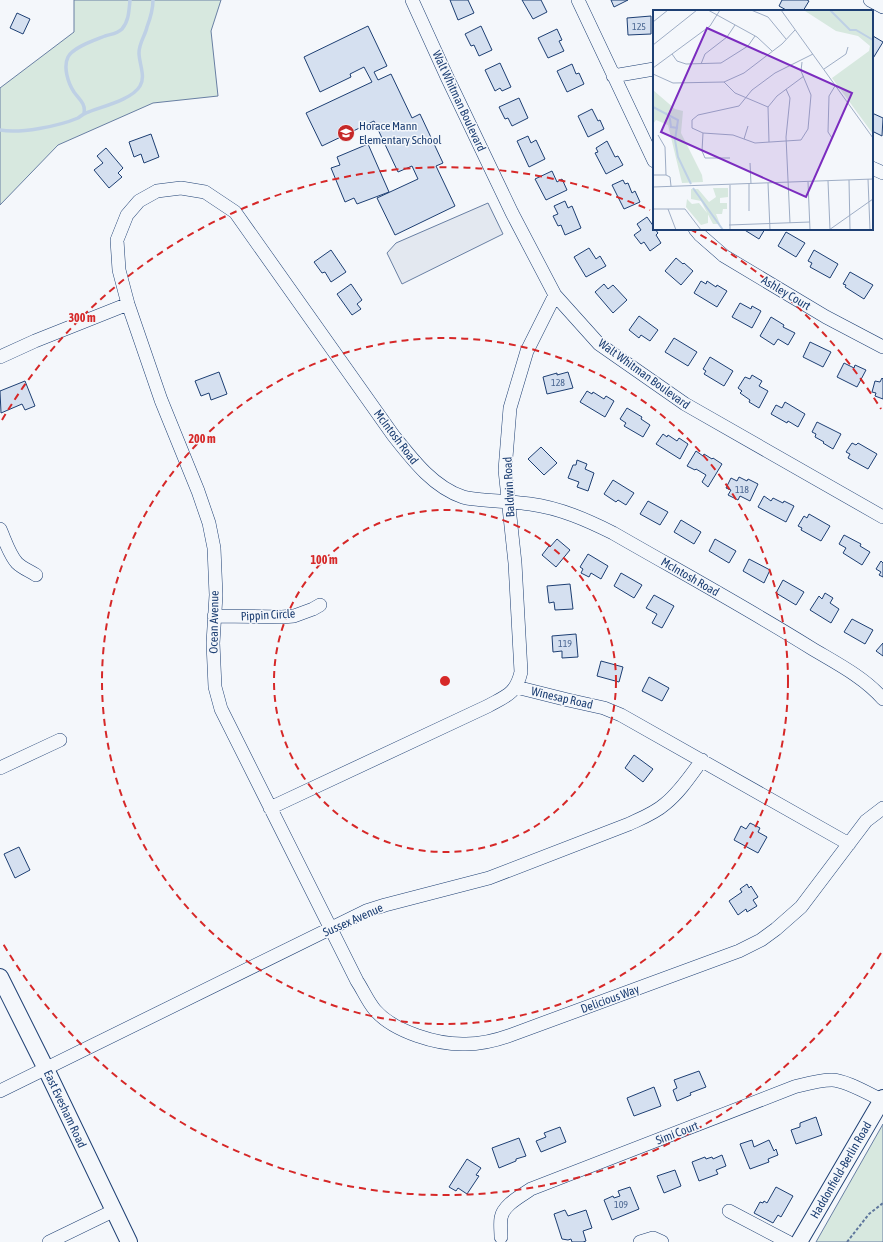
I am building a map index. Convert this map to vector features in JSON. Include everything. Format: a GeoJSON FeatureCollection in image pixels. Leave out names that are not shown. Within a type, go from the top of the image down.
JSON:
{"type":"FeatureCollection","features":[{"type":"Feature","properties":{"kind":"main road","name":"East Evesham Road"},"geometry":{"type":"LineString","coordinates":[[0,977],[129,1242]]}},
{"type":"Feature","properties":{"kind":"main road","name":"Haddonfield-Berlin Road"},"geometry":{"type":"LineString","coordinates":[[799,1242],[882,1099]]}},
{"type":"Feature","properties":{"kind":"street","name":"Walt Whitman Boulevard"},"geometry":{"type":"LineString","coordinates":[[412,0],[512,213],[555,295],[599,344],[685,404],[883,517]]}},
{"type":"Feature","properties":{"kind":"street"},"geometry":{"type":"LineString","coordinates":[[578,0],[653,159]]}},
{"type":"Feature","properties":{"kind":"street"},"geometry":{"type":"LineString","coordinates":[[870,0],[883,7]]}},
{"type":"Feature","properties":{"kind":"street"},"geometry":{"type":"LineString","coordinates":[[613,76],[653,69]]}},
{"type":"Feature","properties":{"kind":"street"},"geometry":{"type":"LineString","coordinates":[[873,168],[883,173]]}},
{"type":"Feature","properties":{"kind":"street","name":"McIntosh Road"},"geometry":{"type":"LineString","coordinates":[[128,304],[119,270],[117,240],[127,215],[139,201],[157,190],[181,188],[205,192],[235,212],[393,435],[413,461],[432,479],[464,498],[532,505],[560,511],[587,520],[613,533],[788,633],[864,681],[877,691],[883,699]]}},
{"type":"Feature","properties":{"kind":"street","name":"Ashley Court"},"geometry":{"type":"LineString","coordinates":[[696,230],[724,256],[826,317],[883,347]]}},
{"type":"Feature","properties":{"kind":"street","name":"Baldwin Road"},"geometry":{"type":"LineString","coordinates":[[516,687],[521,672],[515,563],[506,470],[510,408],[527,351],[555,295]]}},
{"type":"Feature","properties":{"kind":"street"},"geometry":{"type":"LineString","coordinates":[[0,357],[128,304]]}},
{"type":"Feature","properties":{"kind":"street","name":"Ocean Avenue"},"geometry":{"type":"LineString","coordinates":[[128,304],[161,400],[198,491],[209,523],[214,548],[216,595],[213,643],[215,687],[221,709],[331,929]]}},
{"type":"Feature","properties":{"kind":"street"},"geometry":{"type":"LineString","coordinates":[[0,529],[17,563],[36,575]]}},
{"type":"Feature","properties":{"kind":"street","name":"Pippin Circle"},"geometry":{"type":"LineString","coordinates":[[214,616],[294,616],[320,605]]}},
{"type":"Feature","properties":{"kind":"street","name":"Winesap Road"},"geometry":{"type":"LineString","coordinates":[[270,808],[488,706],[510,694],[516,687],[604,708],[621,715],[849,844]]}},
{"type":"Feature","properties":{"kind":"street"},"geometry":{"type":"LineString","coordinates":[[0,768],[60,740]]}},
{"type":"Feature","properties":{"kind":"street","name":"Sussex Avenue"},"geometry":{"type":"LineString","coordinates":[[0,1092],[366,912],[385,905],[489,878],[649,815],[665,804],[675,794],[702,760]]}},
{"type":"Feature","properties":{"kind":"street","name":"Delicious Way"},"geometry":{"type":"LineString","coordinates":[[331,929],[357,981],[375,1010],[389,1022],[413,1034],[436,1041],[466,1044],[490,1042],[739,952],[761,940],[801,907],[866,821],[883,808]]}},
{"type":"Feature","properties":{"kind":"street","name":"Simi Court"},"geometry":{"type":"LineString","coordinates":[[501,1237],[501,1217],[506,1208],[518,1197],[531,1189],[794,1087],[819,1081],[841,1081],[882,1099]]}},
{"type":"Feature","properties":{"kind":"street"},"geometry":{"type":"LineString","coordinates":[[49,1242],[114,1211]]}},
{"type":"Feature","properties":{"kind":"street"},"geometry":{"type":"LineString","coordinates":[[729,1211],[788,1242]]}},
{"type":"Feature","properties":{"kind":"street"},"geometry":{"type":"LineString","coordinates":[[640,1242],[652,1238],[662,1242]]}},
{"type":"Feature","properties":{"kind":"path"},"geometry":{"type":"LineString","coordinates":[[848,1242],[869,1214],[883,1203]]}},
{"type":"Feature","properties":{"kind":"shaded area"},"geometry":{"type":"Polygon","coordinates":[[[74,0],[221,0],[211,31],[218,96],[153,103],[58,145],[0,205],[0,88],[74,32],[74,0]]]}},
{"type":"Feature","properties":{"kind":"shaded area"},"geometry":{"type":"Polygon","coordinates":[[[488,203],[503,234],[402,284],[387,253],[396,243],[488,203]]]}},
{"type":"Feature","properties":{"kind":"shaded area"},"geometry":{"type":"Polygon","coordinates":[[[883,1124],[883,1242],[816,1242],[883,1124]]]}},
{"type":"Feature","properties":{"kind":"building"},"geometry":{"type":"Polygon","coordinates":[[[450,0],[468,0],[474,13],[458,20],[450,0]]]}},
{"type":"Feature","properties":{"kind":"building"},"geometry":{"type":"Polygon","coordinates":[[[522,0],[541,0],[547,12],[533,19],[522,0]]]}},
{"type":"Feature","properties":{"kind":"building"},"geometry":{"type":"Polygon","coordinates":[[[611,0],[628,0],[614,7],[611,0]]]}},
{"type":"Feature","properties":{"kind":"building"},"geometry":{"type":"Polygon","coordinates":[[[782,0],[809,1],[804,10],[786,10],[779,6],[782,0]]]}},
{"type":"Feature","properties":{"kind":"building"},"geometry":{"type":"Polygon","coordinates":[[[17,13],[30,19],[23,34],[10,28],[17,13]]]}},
{"type":"Feature","properties":{"kind":"building"},"geometry":{"type":"Polygon","coordinates":[[[651,16],[651,34],[628,35],[627,18],[651,16]]]}},
{"type":"Feature","properties":{"kind":"building"},"geometry":{"type":"Polygon","coordinates":[[[368,26],[387,66],[374,72],[378,80],[391,74],[412,118],[420,114],[443,163],[436,166],[455,206],[395,235],[377,198],[418,179],[412,166],[398,172],[374,121],[322,146],[306,113],[372,82],[364,67],[350,74],[351,77],[320,92],[304,57],[368,26]]]}},
{"type":"Feature","properties":{"kind":"building"},"geometry":{"type":"Polygon","coordinates":[[[481,26],[492,50],[479,56],[474,45],[471,46],[465,34],[481,26]]]}},
{"type":"Feature","properties":{"kind":"building"},"geometry":{"type":"Polygon","coordinates":[[[557,29],[562,40],[559,41],[564,51],[548,58],[538,38],[557,29]]]}},
{"type":"Feature","properties":{"kind":"building"},"geometry":{"type":"Polygon","coordinates":[[[873,36],[883,42],[873,58],[873,36]]]}},
{"type":"Feature","properties":{"kind":"building"},"geometry":{"type":"Polygon","coordinates":[[[500,63],[511,87],[502,91],[500,88],[495,91],[485,70],[500,63]]]}},
{"type":"Feature","properties":{"kind":"building"},"geometry":{"type":"Polygon","coordinates":[[[572,64],[576,74],[579,73],[584,84],[567,92],[557,71],[572,64]]]}},
{"type":"Feature","properties":{"kind":"building"},"geometry":{"type":"Polygon","coordinates":[[[519,98],[528,118],[512,126],[508,118],[505,119],[499,107],[519,98]]]}},
{"type":"Feature","properties":{"kind":"building"},"geometry":{"type":"Polygon","coordinates":[[[592,109],[598,121],[600,120],[604,129],[588,137],[578,116],[592,109]]]}},
{"type":"Feature","properties":{"kind":"building"},"geometry":{"type":"Polygon","coordinates":[[[873,113],[883,118],[882,136],[873,132],[873,113]]]}},
{"type":"Feature","properties":{"kind":"building"},"geometry":{"type":"Polygon","coordinates":[[[151,134],[159,157],[144,163],[141,154],[134,157],[129,142],[151,134]]]}},
{"type":"Feature","properties":{"kind":"building"},"geometry":{"type":"Polygon","coordinates":[[[528,136],[531,143],[536,140],[545,159],[529,167],[517,141],[528,136]]]}},
{"type":"Feature","properties":{"kind":"building"},"geometry":{"type":"Polygon","coordinates":[[[607,141],[615,157],[618,156],[623,165],[606,174],[595,153],[598,152],[596,148],[607,141]]]}},
{"type":"Feature","properties":{"kind":"building"},"geometry":{"type":"Polygon","coordinates":[[[368,144],[389,192],[357,204],[354,198],[345,202],[331,168],[340,165],[337,157],[368,144]]]}},
{"type":"Feature","properties":{"kind":"building"},"geometry":{"type":"Polygon","coordinates":[[[106,148],[123,168],[118,173],[122,177],[109,188],[94,170],[103,163],[97,156],[106,148]]]}},
{"type":"Feature","properties":{"kind":"building"},"geometry":{"type":"Polygon","coordinates":[[[552,171],[557,182],[562,179],[567,190],[546,200],[535,179],[552,171]]]}},
{"type":"Feature","properties":{"kind":"building"},"geometry":{"type":"Polygon","coordinates":[[[623,180],[625,184],[628,183],[632,193],[635,191],[640,202],[624,209],[612,185],[623,180]]]}},
{"type":"Feature","properties":{"kind":"building"},"geometry":{"type":"Polygon","coordinates":[[[565,201],[568,208],[572,206],[581,228],[565,235],[561,225],[558,226],[553,216],[558,214],[554,206],[565,201]]]}},
{"type":"Feature","properties":{"kind":"building"},"geometry":{"type":"Polygon","coordinates":[[[647,217],[653,226],[653,230],[656,230],[658,233],[656,235],[661,243],[650,251],[644,242],[641,244],[634,235],[641,230],[637,224],[647,217]]]}},
{"type":"Feature","properties":{"kind":"building"},"geometry":{"type":"Polygon","coordinates":[[[745,230],[764,230],[759,239],[745,230]]]}},
{"type":"Feature","properties":{"kind":"building"},"geometry":{"type":"Polygon","coordinates":[[[786,232],[805,243],[796,257],[778,246],[786,232]]]}},
{"type":"Feature","properties":{"kind":"building"},"geometry":{"type":"Polygon","coordinates":[[[589,248],[596,259],[600,256],[606,266],[586,277],[574,257],[589,248]]]}},
{"type":"Feature","properties":{"kind":"building"},"geometry":{"type":"Polygon","coordinates":[[[331,250],[346,272],[331,282],[325,272],[322,273],[314,262],[331,250]]]}},
{"type":"Feature","properties":{"kind":"building"},"geometry":{"type":"Polygon","coordinates":[[[814,250],[838,264],[830,278],[810,267],[812,263],[808,261],[814,250]]]}},
{"type":"Feature","properties":{"kind":"building"},"geometry":{"type":"Polygon","coordinates":[[[676,258],[693,271],[681,285],[665,271],[676,258]]]}},
{"type":"Feature","properties":{"kind":"building"},"geometry":{"type":"Polygon","coordinates":[[[850,272],[873,285],[864,299],[845,287],[846,285],[843,284],[850,272]]]}},
{"type":"Feature","properties":{"kind":"building"},"geometry":{"type":"Polygon","coordinates":[[[701,281],[706,284],[707,281],[716,287],[717,285],[727,291],[717,307],[694,293],[701,281]]]}},
{"type":"Feature","properties":{"kind":"building"},"geometry":{"type":"Polygon","coordinates":[[[351,284],[362,300],[357,304],[361,309],[352,315],[337,294],[351,284]]]}},
{"type":"Feature","properties":{"kind":"building"},"geometry":{"type":"Polygon","coordinates":[[[604,284],[608,289],[613,285],[627,300],[613,313],[595,292],[604,284]]]}},
{"type":"Feature","properties":{"kind":"building"},"geometry":{"type":"Polygon","coordinates":[[[740,303],[751,309],[752,306],[761,311],[752,328],[732,317],[740,303]]]}},
{"type":"Feature","properties":{"kind":"building"},"geometry":{"type":"Polygon","coordinates":[[[639,316],[658,330],[650,341],[641,335],[639,338],[629,330],[639,316]]]}},
{"type":"Feature","properties":{"kind":"building"},"geometry":{"type":"Polygon","coordinates":[[[771,317],[784,325],[783,327],[795,333],[788,345],[778,339],[774,345],[760,336],[771,317]]]}},
{"type":"Feature","properties":{"kind":"building"},"geometry":{"type":"Polygon","coordinates":[[[674,338],[697,352],[688,366],[665,352],[674,338]]]}},
{"type":"Feature","properties":{"kind":"building"},"geometry":{"type":"Polygon","coordinates":[[[810,342],[831,352],[823,367],[803,357],[810,342]]]}},
{"type":"Feature","properties":{"kind":"building"},"geometry":{"type":"Polygon","coordinates":[[[710,357],[733,371],[724,386],[704,374],[706,371],[703,369],[710,357]]]}},
{"type":"Feature","properties":{"kind":"building"},"geometry":{"type":"Polygon","coordinates":[[[844,363],[854,368],[855,365],[866,370],[857,387],[837,377],[844,363]]]}},
{"type":"Feature","properties":{"kind":"building"},"geometry":{"type":"Polygon","coordinates":[[[219,372],[227,394],[211,400],[209,393],[201,396],[195,381],[219,372]]]}},
{"type":"Feature","properties":{"kind":"building"},"geometry":{"type":"Polygon","coordinates":[[[568,372],[573,388],[547,394],[543,377],[568,372]]]}},
{"type":"Feature","properties":{"kind":"building"},"geometry":{"type":"Polygon","coordinates":[[[752,375],[762,381],[759,386],[768,391],[759,408],[749,402],[750,400],[740,393],[742,391],[738,388],[745,377],[750,379],[752,375]]]}},
{"type":"Feature","properties":{"kind":"building"},"geometry":{"type":"Polygon","coordinates":[[[882,378],[883,399],[875,396],[876,393],[872,392],[875,381],[880,382],[882,378]]]}},
{"type":"Feature","properties":{"kind":"building"},"geometry":{"type":"Polygon","coordinates":[[[25,381],[35,406],[25,410],[22,404],[1,413],[0,391],[25,381]]]}},
{"type":"Feature","properties":{"kind":"building"},"geometry":{"type":"Polygon","coordinates":[[[587,391],[592,394],[593,392],[604,399],[606,396],[614,401],[605,417],[580,402],[587,391]]]}},
{"type":"Feature","properties":{"kind":"building"},"geometry":{"type":"Polygon","coordinates":[[[785,402],[805,414],[798,427],[771,414],[776,405],[782,408],[785,402]]]}},
{"type":"Feature","properties":{"kind":"building"},"geometry":{"type":"Polygon","coordinates":[[[627,408],[642,417],[641,419],[650,425],[643,437],[624,426],[626,423],[620,419],[627,408]]]}},
{"type":"Feature","properties":{"kind":"building"},"geometry":{"type":"Polygon","coordinates":[[[817,422],[841,434],[833,449],[815,437],[816,434],[812,432],[817,422]]]}},
{"type":"Feature","properties":{"kind":"building"},"geometry":{"type":"Polygon","coordinates":[[[663,434],[667,437],[668,435],[677,441],[679,438],[688,444],[680,459],[656,444],[663,434]]]}},
{"type":"Feature","properties":{"kind":"building"},"geometry":{"type":"Polygon","coordinates":[[[852,443],[856,445],[858,443],[877,454],[868,469],[848,458],[850,454],[846,452],[852,443]]]}},
{"type":"Feature","properties":{"kind":"building"},"geometry":{"type":"Polygon","coordinates":[[[541,447],[557,463],[544,475],[528,459],[541,447]]]}},
{"type":"Feature","properties":{"kind":"building"},"geometry":{"type":"Polygon","coordinates":[[[696,451],[703,456],[704,454],[712,459],[713,458],[722,464],[708,487],[702,482],[706,475],[687,466],[696,451]]]}},
{"type":"Feature","properties":{"kind":"building"},"geometry":{"type":"Polygon","coordinates":[[[577,460],[587,464],[585,469],[594,473],[588,491],[577,487],[579,482],[568,478],[573,465],[576,465],[577,460]]]}},
{"type":"Feature","properties":{"kind":"building"},"geometry":{"type":"Polygon","coordinates":[[[739,477],[747,481],[748,479],[758,484],[750,501],[740,496],[738,500],[728,495],[731,490],[726,488],[731,478],[737,481],[739,477]]]}},
{"type":"Feature","properties":{"kind":"building"},"geometry":{"type":"Polygon","coordinates":[[[613,480],[634,493],[626,505],[618,500],[616,502],[604,494],[613,480]]]}},
{"type":"Feature","properties":{"kind":"building"},"geometry":{"type":"Polygon","coordinates":[[[764,496],[771,501],[773,498],[794,506],[786,522],[758,507],[764,496]]]}},
{"type":"Feature","properties":{"kind":"building"},"geometry":{"type":"Polygon","coordinates":[[[648,501],[668,512],[660,525],[640,514],[648,501]]]}},
{"type":"Feature","properties":{"kind":"building"},"geometry":{"type":"Polygon","coordinates":[[[809,514],[830,526],[821,541],[801,530],[802,528],[798,526],[804,516],[807,518],[809,514]]]}},
{"type":"Feature","properties":{"kind":"building"},"geometry":{"type":"Polygon","coordinates":[[[681,520],[701,532],[694,544],[674,532],[681,520]]]}},
{"type":"Feature","properties":{"kind":"building"},"geometry":{"type":"Polygon","coordinates":[[[844,535],[861,544],[860,546],[870,552],[862,565],[843,553],[846,548],[839,544],[844,535]]]}},
{"type":"Feature","properties":{"kind":"building"},"geometry":{"type":"Polygon","coordinates":[[[557,539],[570,550],[556,567],[542,555],[557,539]]]}},
{"type":"Feature","properties":{"kind":"building"},"geometry":{"type":"Polygon","coordinates":[[[715,539],[736,551],[729,563],[709,551],[715,539]]]}},
{"type":"Feature","properties":{"kind":"building"},"geometry":{"type":"Polygon","coordinates":[[[588,554],[608,566],[601,579],[591,573],[589,577],[581,573],[583,569],[580,567],[588,554]]]}},
{"type":"Feature","properties":{"kind":"building"},"geometry":{"type":"Polygon","coordinates":[[[749,559],[770,570],[764,583],[743,571],[749,559]]]}},
{"type":"Feature","properties":{"kind":"building"},"geometry":{"type":"Polygon","coordinates":[[[881,561],[883,563],[883,577],[879,575],[881,572],[876,569],[881,561]]]}},
{"type":"Feature","properties":{"kind":"building"},"geometry":{"type":"Polygon","coordinates":[[[621,573],[642,585],[634,598],[614,586],[621,573]]]}},
{"type":"Feature","properties":{"kind":"building"},"geometry":{"type":"Polygon","coordinates":[[[783,580],[804,592],[796,605],[776,593],[783,580]]]}},
{"type":"Feature","properties":{"kind":"building"},"geometry":{"type":"Polygon","coordinates":[[[570,584],[573,609],[555,610],[554,602],[549,603],[547,586],[570,584]]]}},
{"type":"Feature","properties":{"kind":"building"},"geometry":{"type":"Polygon","coordinates":[[[825,593],[833,598],[830,603],[839,609],[831,623],[810,610],[819,596],[822,599],[825,593]]]}},
{"type":"Feature","properties":{"kind":"building"},"geometry":{"type":"Polygon","coordinates":[[[654,595],[674,606],[662,628],[652,623],[657,614],[646,608],[654,595]]]}},
{"type":"Feature","properties":{"kind":"building"},"geometry":{"type":"Polygon","coordinates":[[[852,619],[873,630],[865,644],[844,632],[852,619]]]}},
{"type":"Feature","properties":{"kind":"building"},"geometry":{"type":"Polygon","coordinates":[[[576,634],[578,657],[562,658],[562,651],[553,652],[552,636],[576,634]]]}},
{"type":"Feature","properties":{"kind":"building"},"geometry":{"type":"Polygon","coordinates":[[[883,643],[883,656],[876,651],[883,643]]]}},
{"type":"Feature","properties":{"kind":"building"},"geometry":{"type":"Polygon","coordinates":[[[601,661],[623,667],[619,682],[597,676],[601,661]]]}},
{"type":"Feature","properties":{"kind":"building"},"geometry":{"type":"Polygon","coordinates":[[[649,677],[669,688],[662,701],[642,691],[649,677]]]}},
{"type":"Feature","properties":{"kind":"building"},"geometry":{"type":"Polygon","coordinates":[[[634,755],[653,769],[643,782],[625,768],[634,755]]]}},
{"type":"Feature","properties":{"kind":"building"},"geometry":{"type":"Polygon","coordinates":[[[750,823],[760,828],[758,832],[767,837],[758,853],[734,840],[741,826],[746,829],[750,823]]]}},
{"type":"Feature","properties":{"kind":"building"},"geometry":{"type":"Polygon","coordinates":[[[19,847],[30,870],[15,878],[4,854],[19,847]]]}},
{"type":"Feature","properties":{"kind":"building"},"geometry":{"type":"Polygon","coordinates":[[[747,884],[749,888],[751,886],[758,897],[753,900],[757,906],[747,912],[746,909],[738,915],[729,901],[742,892],[740,889],[747,884]]]}},
{"type":"Feature","properties":{"kind":"building"},"geometry":{"type":"Polygon","coordinates":[[[699,1071],[706,1087],[690,1093],[691,1095],[677,1101],[673,1090],[677,1088],[674,1080],[699,1071]]]}},
{"type":"Feature","properties":{"kind":"building"},"geometry":{"type":"Polygon","coordinates":[[[654,1087],[661,1106],[634,1116],[627,1098],[654,1087]]]}},
{"type":"Feature","properties":{"kind":"building"},"geometry":{"type":"Polygon","coordinates":[[[816,1117],[822,1135],[796,1144],[791,1130],[800,1127],[800,1123],[816,1117]]]}},
{"type":"Feature","properties":{"kind":"building"},"geometry":{"type":"Polygon","coordinates":[[[560,1127],[566,1142],[541,1152],[536,1141],[546,1137],[544,1133],[560,1127]]]}},
{"type":"Feature","properties":{"kind":"building"},"geometry":{"type":"Polygon","coordinates":[[[519,1138],[526,1156],[516,1159],[516,1161],[499,1168],[492,1148],[519,1138]]]}},
{"type":"Feature","properties":{"kind":"building"},"geometry":{"type":"Polygon","coordinates":[[[752,1140],[754,1147],[769,1140],[774,1151],[776,1149],[778,1155],[768,1159],[769,1162],[750,1169],[740,1144],[752,1140]]]}},
{"type":"Feature","properties":{"kind":"building"},"geometry":{"type":"Polygon","coordinates":[[[722,1155],[726,1166],[716,1170],[718,1174],[699,1181],[692,1162],[705,1157],[706,1159],[712,1157],[713,1159],[722,1155]]]}},
{"type":"Feature","properties":{"kind":"building"},"geometry":{"type":"Polygon","coordinates":[[[467,1159],[481,1168],[476,1175],[479,1176],[467,1194],[458,1188],[456,1191],[449,1187],[467,1159]]]}},
{"type":"Feature","properties":{"kind":"building"},"geometry":{"type":"Polygon","coordinates":[[[675,1170],[681,1186],[664,1193],[657,1176],[675,1170]]]}},
{"type":"Feature","properties":{"kind":"building"},"geometry":{"type":"Polygon","coordinates":[[[630,1187],[639,1209],[612,1220],[604,1200],[613,1196],[614,1198],[620,1196],[618,1191],[630,1187]]]}},
{"type":"Feature","properties":{"kind":"building"},"geometry":{"type":"Polygon","coordinates":[[[776,1187],[793,1196],[781,1217],[778,1215],[773,1223],[754,1213],[760,1202],[763,1203],[764,1201],[767,1203],[776,1187]]]}},
{"type":"Feature","properties":{"kind":"building"},"geometry":{"type":"Polygon","coordinates":[[[565,1210],[568,1216],[586,1210],[592,1228],[583,1231],[586,1241],[572,1242],[571,1239],[562,1239],[554,1214],[565,1210]]]}},
{"type":"Feature","properties":{"kind":"waterway"},"geometry":{"type":"LineString","coordinates":[[84,113],[83,104],[74,92],[68,80],[66,70],[68,57],[79,47],[120,31],[127,19],[130,0]]}},
{"type":"Feature","properties":{"kind":"waterway"},"geometry":{"type":"LineString","coordinates":[[0,130],[18,131],[61,124],[78,118],[85,113],[123,99],[136,91],[142,82],[139,49],[150,17],[153,0]]}},
{"type":"Feature","properties":{"kind":"place","name":"Horace Mann Elementary School"},"geometry":{"type":"Point","coordinates":[346,133]}}]}
